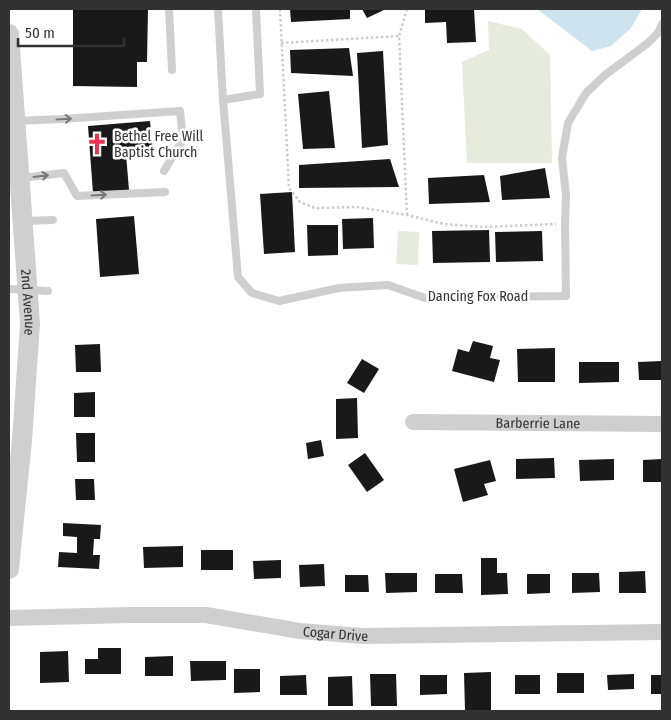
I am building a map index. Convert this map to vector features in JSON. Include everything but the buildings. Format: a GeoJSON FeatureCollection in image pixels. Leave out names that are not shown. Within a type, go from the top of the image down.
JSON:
{"type":"FeatureCollection","features":[{"type":"Feature","properties":{"kind":"street","name":"2nd Avenue"},"geometry":{"type":"LineString","coordinates":[[9,34],[11,85],[22,221],[18,289],[30,324],[22,440],[9,569]]}},
{"type":"Feature","properties":{"kind":"street","name":"Barberrie Lane"},"geometry":{"type":"LineString","coordinates":[[414,422],[662,424]]}},
{"type":"Feature","properties":{"kind":"street","name":"Cogar Drive"},"geometry":{"type":"LineString","coordinates":[[9,618],[206,615],[300,631],[362,636],[662,632]]}},
{"type":"Feature","properties":{"kind":"lane"},"geometry":{"type":"LineString","coordinates":[[169,9],[172,70]]}},
{"type":"Feature","properties":{"kind":"lane","name":"Dancing Fox Road"},"geometry":{"type":"LineString","coordinates":[[218,9],[223,100],[238,277],[252,293],[279,301],[339,288],[388,285],[425,298],[566,296],[565,224]]}},
{"type":"Feature","properties":{"kind":"lane"},"geometry":{"type":"LineString","coordinates":[[223,100],[260,94],[256,9]]}},
{"type":"Feature","properties":{"kind":"lane"},"geometry":{"type":"LineString","coordinates":[[565,224],[566,195],[562,158],[568,123],[586,93],[605,75],[648,43],[658,33],[662,24]]}},
{"type":"Feature","properties":{"kind":"lane"},"geometry":{"type":"LineString","coordinates":[[15,121],[180,111],[183,139],[164,171]]}},
{"type":"Feature","properties":{"kind":"lane"},"geometry":{"type":"LineString","coordinates":[[19,179],[64,173],[77,196],[165,192]]}},
{"type":"Feature","properties":{"kind":"lane"},"geometry":{"type":"LineString","coordinates":[[22,221],[53,220]]}},
{"type":"Feature","properties":{"kind":"lane"},"geometry":{"type":"LineString","coordinates":[[18,289],[48,291]]}},
{"type":"Feature","properties":{"kind":"path"},"geometry":{"type":"LineString","coordinates":[[280,9],[289,188],[300,202],[315,208],[357,207],[407,215],[444,224],[484,227],[565,224]]}},
{"type":"Feature","properties":{"kind":"path"},"geometry":{"type":"LineString","coordinates":[[407,9],[399,36],[407,215]]}},
{"type":"Feature","properties":{"kind":"path"},"geometry":{"type":"LineString","coordinates":[[281,43],[399,36]]}},
{"type":"Feature","properties":{"kind":"shaded area"},"geometry":{"type":"Polygon","coordinates":[[[488,21],[522,29],[550,55],[552,163],[467,163],[462,62],[489,50],[488,21]]]}},
{"type":"Feature","properties":{"kind":"shaded area"},"geometry":{"type":"Polygon","coordinates":[[[398,231],[419,232],[418,265],[396,264],[398,231]]]}},
{"type":"Feature","properties":{"kind":"water"},"geometry":{"type":"Polygon","coordinates":[[[537,9],[642,9],[631,28],[611,46],[592,51],[537,9]]]}},
{"type":"Feature","properties":{"kind":"place","name":"Bethel Free Will Baptist Church"},"geometry":{"type":"Point","coordinates":[97,144]}}]}
